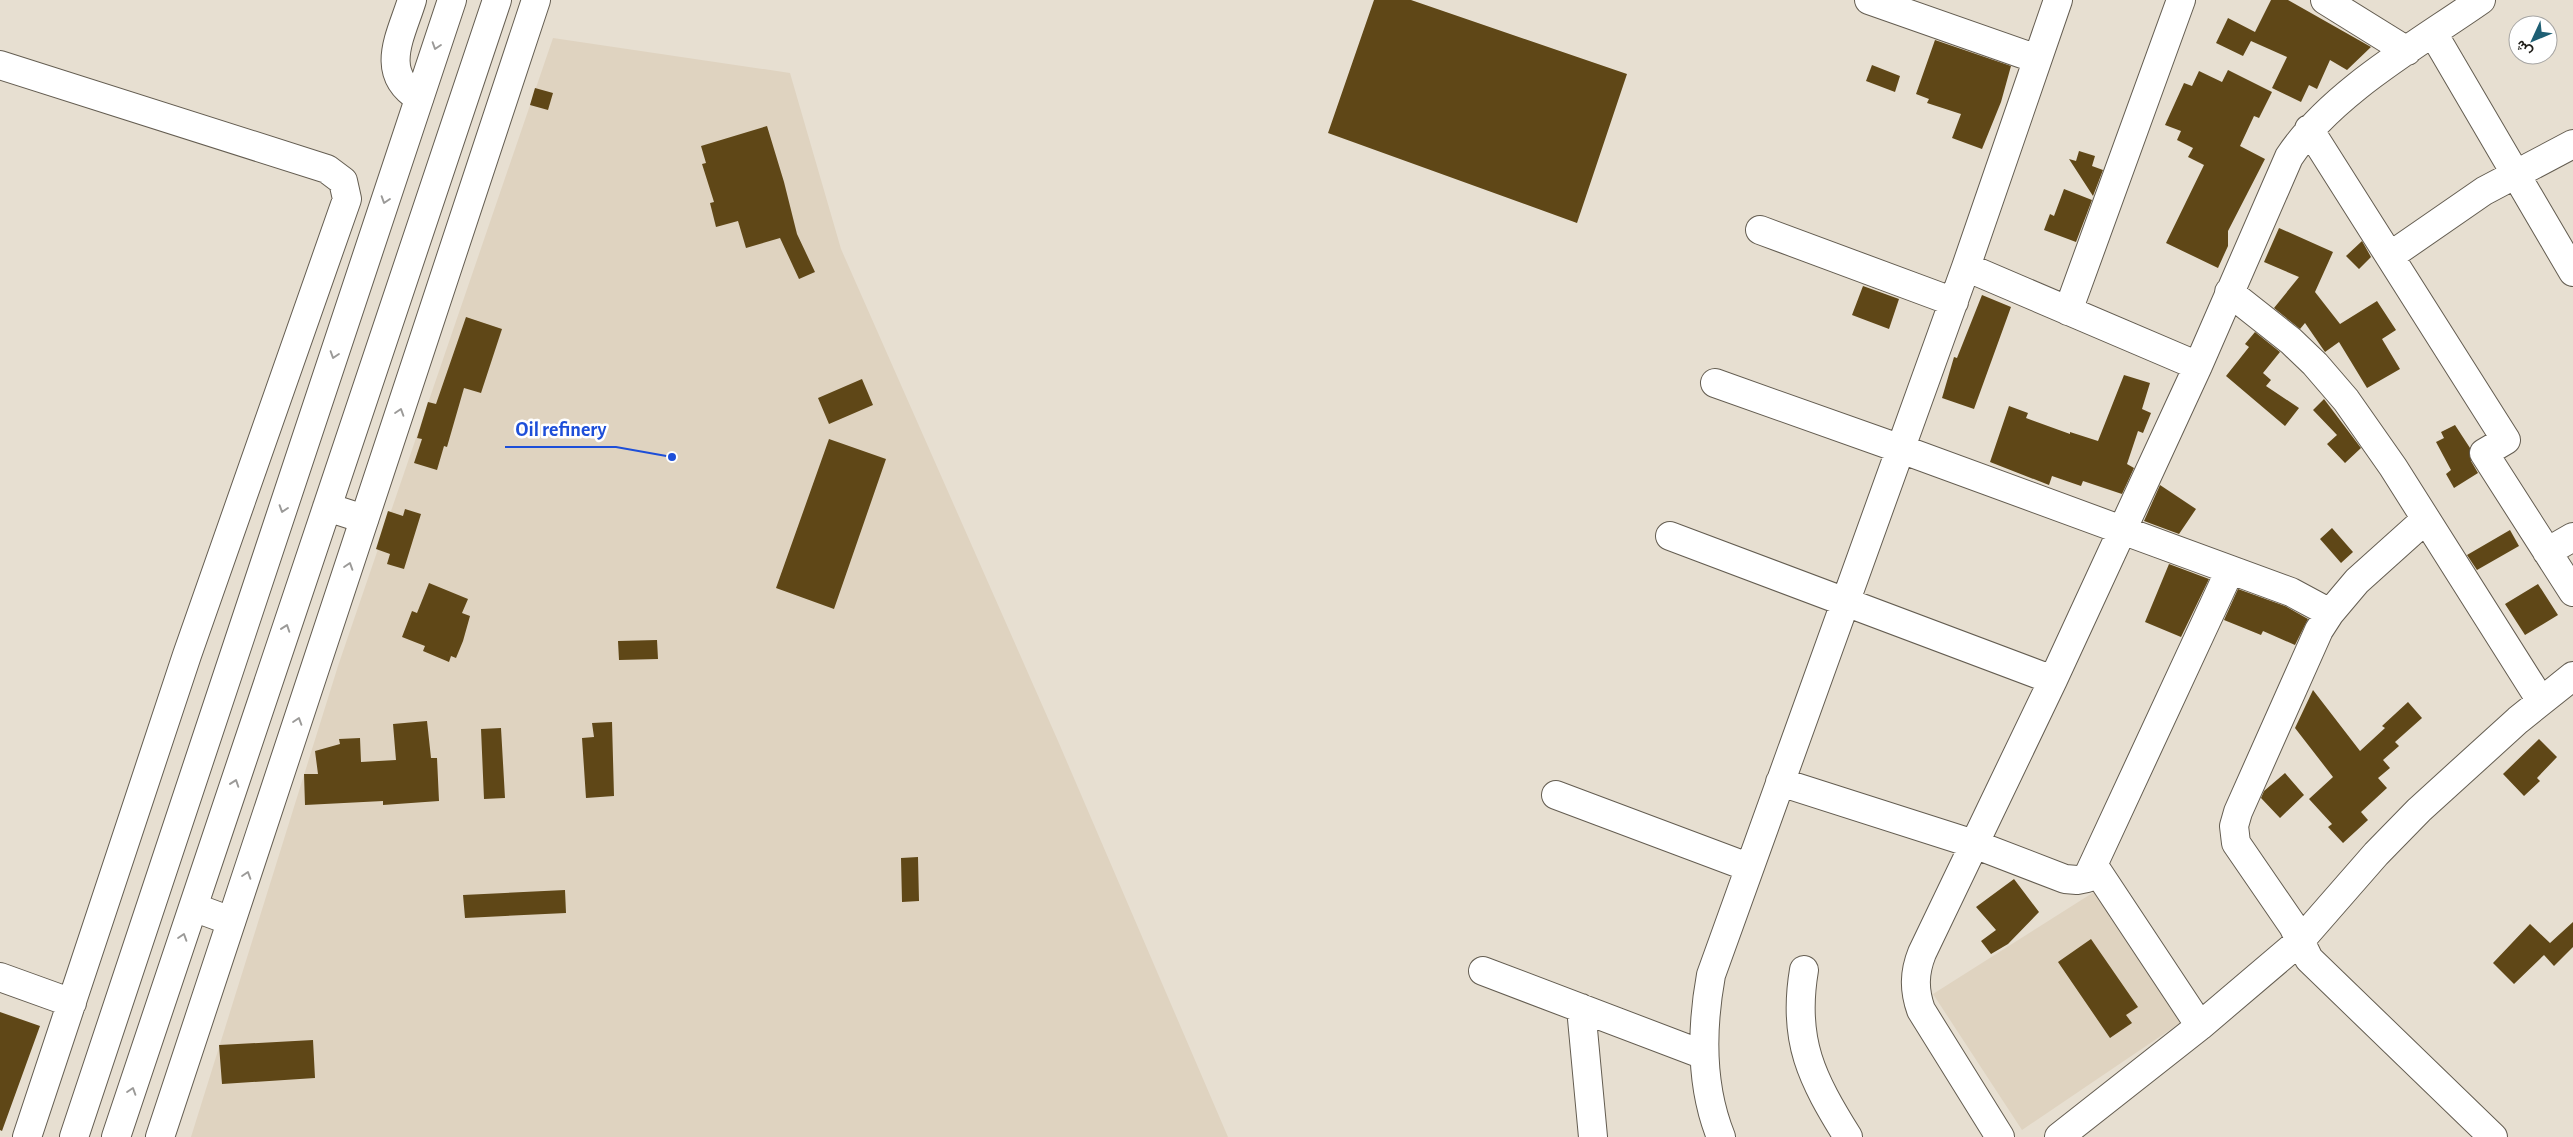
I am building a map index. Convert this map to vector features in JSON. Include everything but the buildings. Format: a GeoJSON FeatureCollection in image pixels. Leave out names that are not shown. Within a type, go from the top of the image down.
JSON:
{"type":"FeatureCollection","features":[{"type":"Feature","properties":{"kind":"street"},"geometry":{"type":"LineString","coordinates":[[412,0],[395,58],[398,77],[404,86],[419,98]]}},
{"type":"Feature","properties":{"kind":"street"},"geometry":{"type":"LineString","coordinates":[[74,1137],[452,0]]}},
{"type":"Feature","properties":{"kind":"street"},"geometry":{"type":"LineString","coordinates":[[116,1137],[497,0]]}},
{"type":"Feature","properties":{"kind":"street"},"geometry":{"type":"LineString","coordinates":[[160,1137],[536,0]]}},
{"type":"Feature","properties":{"kind":"street"},"geometry":{"type":"LineString","coordinates":[[1868,0],[2038,59]]}},
{"type":"Feature","properties":{"kind":"street"},"geometry":{"type":"LineString","coordinates":[[1721,1137],[1712,1116],[1704,1055],[1706,1003],[1711,975],[1748,867],[1954,302],[2058,0]]}},
{"type":"Feature","properties":{"kind":"street"},"geometry":{"type":"LineString","coordinates":[[2068,311],[2181,0]]}},
{"type":"Feature","properties":{"kind":"street"},"geometry":{"type":"LineString","coordinates":[[2325,0],[2351,7],[2407,51]]}},
{"type":"Feature","properties":{"kind":"street"},"geometry":{"type":"LineString","coordinates":[[2000,1137],[1927,1021],[1917,999],[1915,987],[1916,970],[1922,953],[2053,680],[2198,366],[2280,172],[2309,129],[2336,103],[2481,0]]}},
{"type":"Feature","properties":{"kind":"street"},"geometry":{"type":"LineString","coordinates":[[2433,33],[2573,272]]}},
{"type":"Feature","properties":{"kind":"street"},"geometry":{"type":"LineString","coordinates":[[0,65],[327,169],[343,181],[347,199],[187,655],[27,1137]]}},
{"type":"Feature","properties":{"kind":"street"},"geometry":{"type":"LineString","coordinates":[[2309,129],[2506,440],[2484,453],[2573,592]]}},
{"type":"Feature","properties":{"kind":"street"},"geometry":{"type":"LineString","coordinates":[[2390,256],[2453,211],[2515,172],[2573,144]]}},
{"type":"Feature","properties":{"kind":"street"},"geometry":{"type":"LineString","coordinates":[[1760,230],[1954,302]]}},
{"type":"Feature","properties":{"kind":"street"},"geometry":{"type":"LineString","coordinates":[[1966,267],[2198,366]]}},
{"type":"Feature","properties":{"kind":"street"},"geometry":{"type":"LineString","coordinates":[[2229,292],[2291,341],[2332,381],[2394,467],[2541,701]]}},
{"type":"Feature","properties":{"kind":"street"},"geometry":{"type":"LineString","coordinates":[[1715,383],[2291,592],[2330,612]]}},
{"type":"Feature","properties":{"kind":"street"},"geometry":{"type":"LineString","coordinates":[[327,507],[364,519]]}},
{"type":"Feature","properties":{"kind":"street"},"geometry":{"type":"LineString","coordinates":[[2426,519],[2357,581],[2330,612],[2310,650],[2238,812],[2234,826],[2236,843],[2241,852],[2293,926],[2309,958],[2493,1137]]}},
{"type":"Feature","properties":{"kind":"street"},"geometry":{"type":"LineString","coordinates":[[1670,536],[2053,680]]}},
{"type":"Feature","properties":{"kind":"street"},"geometry":{"type":"LineString","coordinates":[[2547,552],[2573,537]]}},
{"type":"Feature","properties":{"kind":"street"},"geometry":{"type":"LineString","coordinates":[[1780,782],[1974,844],[2065,879],[2078,880],[2087,878],[2230,570]]}},
{"type":"Feature","properties":{"kind":"street"},"geometry":{"type":"LineString","coordinates":[[2059,1137],[2200,1026],[2300,941],[2376,854],[2419,810],[2474,758],[2573,676]]}},
{"type":"Feature","properties":{"kind":"street"},"geometry":{"type":"LineString","coordinates":[[1556,795],[1748,867]]}},
{"type":"Feature","properties":{"kind":"street"},"geometry":{"type":"LineString","coordinates":[[2094,866],[2200,1026]]}},
{"type":"Feature","properties":{"kind":"street"},"geometry":{"type":"LineString","coordinates":[[193,907],[231,921]]}},
{"type":"Feature","properties":{"kind":"street"},"geometry":{"type":"LineString","coordinates":[[1804,970],[1800,1016],[1808,1060],[1825,1100],[1848,1137]]}},
{"type":"Feature","properties":{"kind":"street"},"geometry":{"type":"LineString","coordinates":[[1483,971],[1704,1055]]}},
{"type":"Feature","properties":{"kind":"street"},"geometry":{"type":"LineString","coordinates":[[0,976],[72,1003]]}},
{"type":"Feature","properties":{"kind":"street"},"geometry":{"type":"LineString","coordinates":[[1581,1008],[1593,1137]]}},
{"type":"Feature","properties":{"kind":"shaded area"},"geometry":{"type":"Polygon","coordinates":[[[553,38],[790,73],[841,249],[1058,741],[1228,1137],[191,1137],[338,666],[553,38]]]}},
{"type":"Feature","properties":{"kind":"shaded area"},"geometry":{"type":"Polygon","coordinates":[[[2094,892],[2180,1023],[2022,1130],[1933,994],[2094,892]]]}},
{"type":"Feature","properties":{"kind":"place","name":"Oil refinery"},"geometry":{"type":"Point","coordinates":[672,457]}}]}
